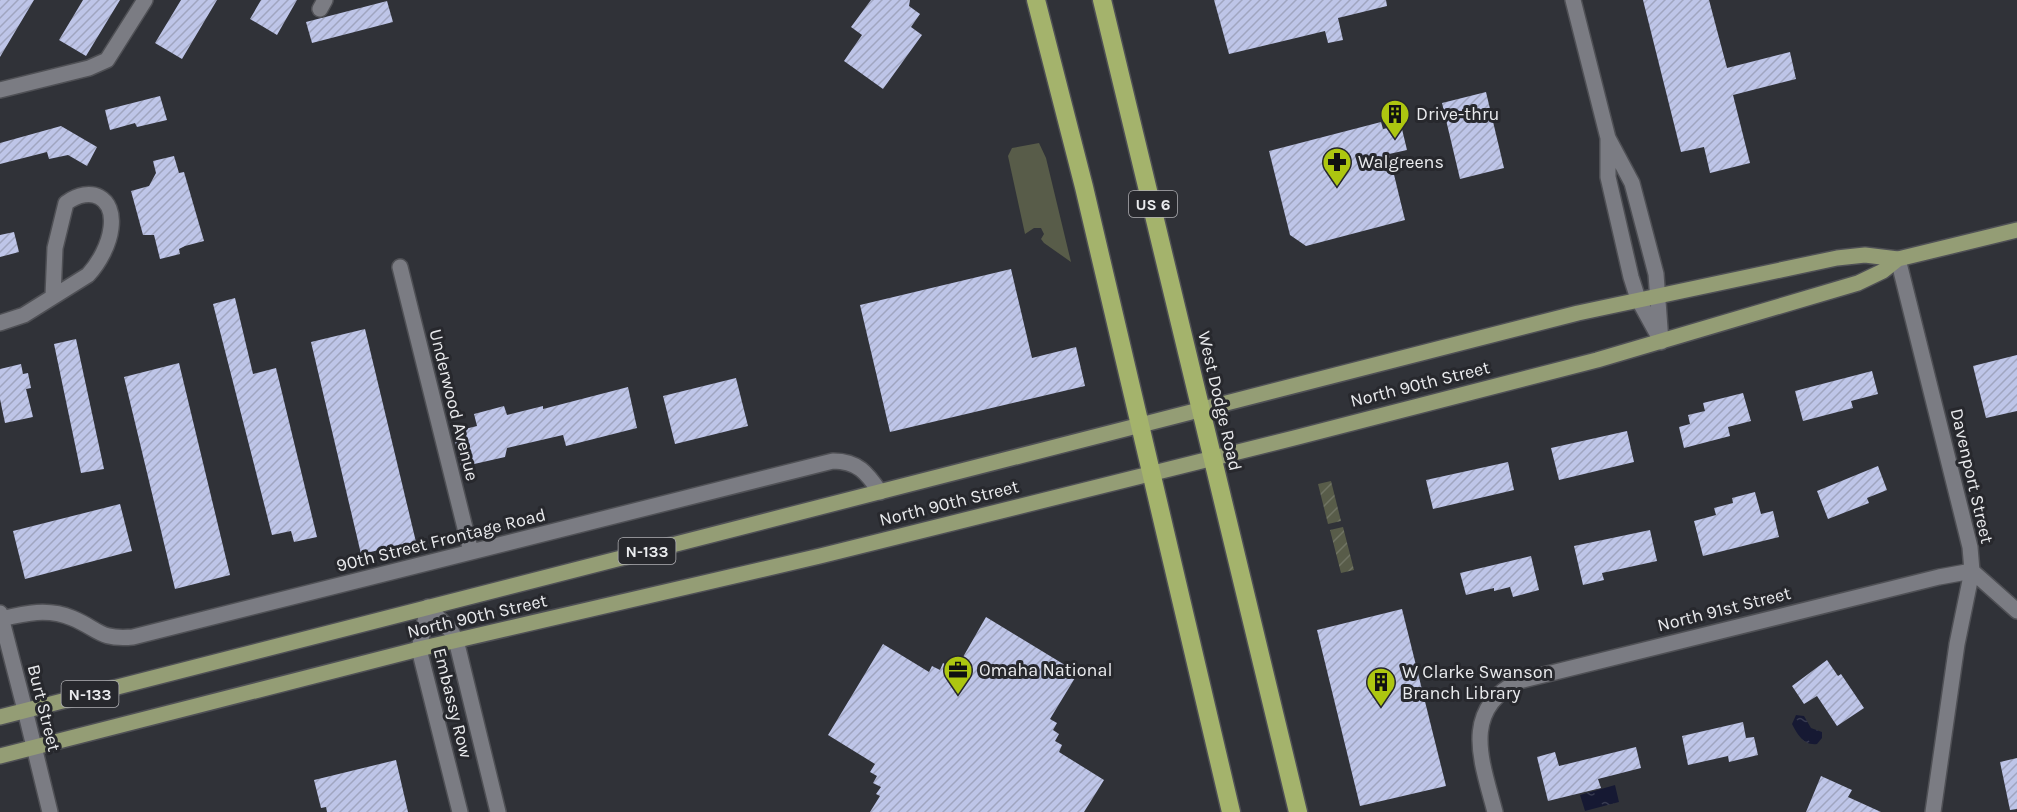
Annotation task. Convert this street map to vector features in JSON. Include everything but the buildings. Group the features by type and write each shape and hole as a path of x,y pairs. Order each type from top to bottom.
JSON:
{"highway":[{"path":"1036,0 1084,187 1231,812"},
{"name":"West Dodge Road","path":"1102,0 1142,156 1211,458 1298,812"}],"main road":[{"name":"North 90th Street","path":"0,717 1200,408 1638,299 1848,256 1898,259 2017,230"},
{"name":"North 90th Street","path":"0,756 419,649 820,556 1150,474 1661,342 1866,280 1898,259"}],"street":[{"path":"0,90 89,68 106,60 145,0"},
{"path":"1574,0 1608,138 1632,183 1659,294 1661,342"},
{"path":"1608,138 1606,162 1609,186 1638,299 1661,342"},
{"path":"0,322 24,315 88,275 105,249 111,227 110,212 98,196 88,192 66,203 55,248 53,296"},
{"name":"Davenport Street","path":"1898,259 1967,524 1972,572 1958,644 1933,812"},
{"name":"Underwood Avenue","path":"400,267 471,552"},
{"name":"90th Street Frontage Road","path":"1,616 50,613 74,619 99,634 116,639 133,637 833,461 855,464 865,470 880,492"},
{"path":"1972,572 2017,612"},
{"name":"North 91st Street","path":"1495,812 1478,736 1485,714 1493,701 1511,685 1538,675 1939,577 1972,572"},
{"name":"Embassy Row","path":"428,607 451,631 456,640 498,812"},
{"name":"Embassy Row","path":"428,607 419,649 460,812"},
{"name":"Burt Street","path":"1,616 50,812"}],"green space":[{"path":"1039,143 1046,158 1071,262 1044,243 1041,239 1044,234 1041,228 1034,228 1025,234 1008,156 1012,148"},
{"path":"1331,481 1341,521 1328,524 1318,484"},
{"path":"1343,527 1354,570 1341,573 1330,530"}],"water":[{"path":"1796,715 1804,716 1811,728 1822,732 1822,738 1817,744 1808,743 1799,735 1792,724"},
{"path":"1615,785 1619,802 1585,811 1580,795"}],"place":[{"name":"Drive-thru","path":"1395,140"},
{"name":"Walgreens","path":"1337,188"},
{"name":"Omaha National","path":"958,696"},
{"name":"W Clarke Swanson Branch Library","path":"1381,708"}]}
